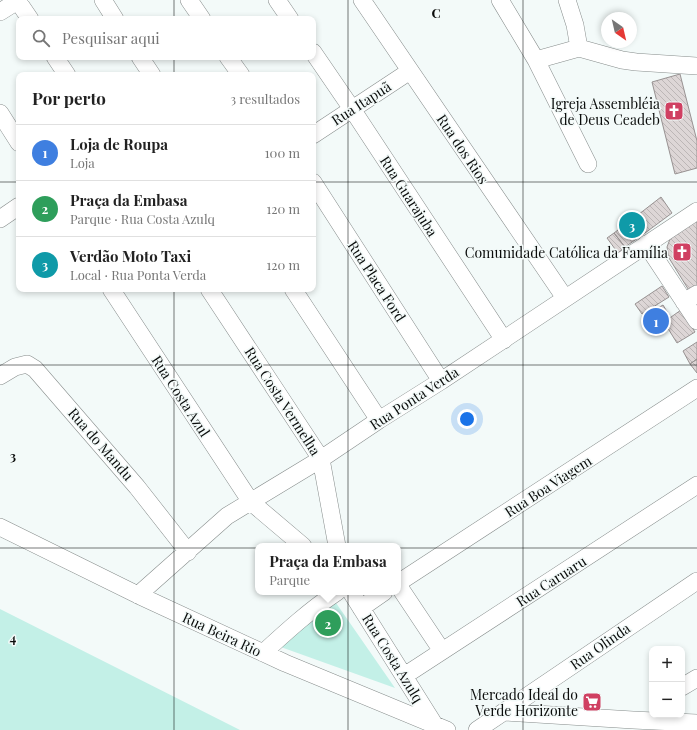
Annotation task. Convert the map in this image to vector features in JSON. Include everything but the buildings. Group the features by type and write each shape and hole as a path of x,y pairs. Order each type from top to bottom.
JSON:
{"street":[{"path":"0,12 18,0 28,16"},
{"path":"103,0 113,16"},
{"path":"189,0 200,16"},
{"path":"277,0 288,16"},
{"name":"Rua dos Rios","path":"362,0 565,298"},
{"path":"500,0 536,60 588,164"},
{"path":"567,0 575,25 579,48"},
{"path":"536,60 579,48 622,60 697,66"},
{"name":"Rua Guarajuba","path":"316,56 504,340"},
{"path":"57,60 65,72"},
{"path":"142,60 150,72"},
{"path":"230,60 239,72"},
{"name":"Rua Itapuã","path":"316,133 410,71"},
{"path":"1,116 16,138"},
{"name":"Rua Placa Ford","path":"316,187 441,381"},
{"path":"0,219 16,208"},
{"name":"Rua Ponta Verda","path":"138,595 227,516 321,459 504,340 697,211"},
{"path":"646,244 691,298 697,321"},
{"name":"Rua Costa Azul","path":"113,292 251,502"},
{"name":"Rua Costa Vermelha","path":"211,292 321,459 336,543"},
{"path":"295,292 379,420"},
{"name":"Rua do Mandu","path":"0,376 15,367 26,364 35,369 138,487 188,552"},
{"name":"Rua Boa Viagem","path":"401,582 697,388"},
{"name":"Rua Caruaru","path":"404,676 697,485"},
{"path":"251,502 299,543"},
{"name":"Rua Beira Rio","path":"0,528 138,595 263,653 441,727"},
{"name":"Rua Olinda","path":"477,730 697,581"},
{"path":"401,589 442,651"},
{"path":"263,653 294,624 333,595"},
{"name":"Rua Costa Azulq","path":"353,595 404,676 441,727"},
{"path":"361,608 380,595"},
{"path":"685,686 697,678"},
{"path":"630,725 649,709"},
{"path":"504,712 630,725 697,723"}],"green space":[{"path":"334,600 395,688 278,646"},
{"path":"0,609 240,730 0,730"}],"place":[{"name":"Igreja Assembléia de Deus Ceadeb","path":"674,111"},
{"name":"Verdão Moto Taxi","path":"632,225"},
{"name":"Comunidade Católica da Família","path":"682,252"},
{"name":"Loja de Roupa","path":"656,321"},
{"name":"Praça da Embasa","path":"328,623"},
{"name":"Mercado Ideal do Verde Horizonte","path":"592,702"}]}
